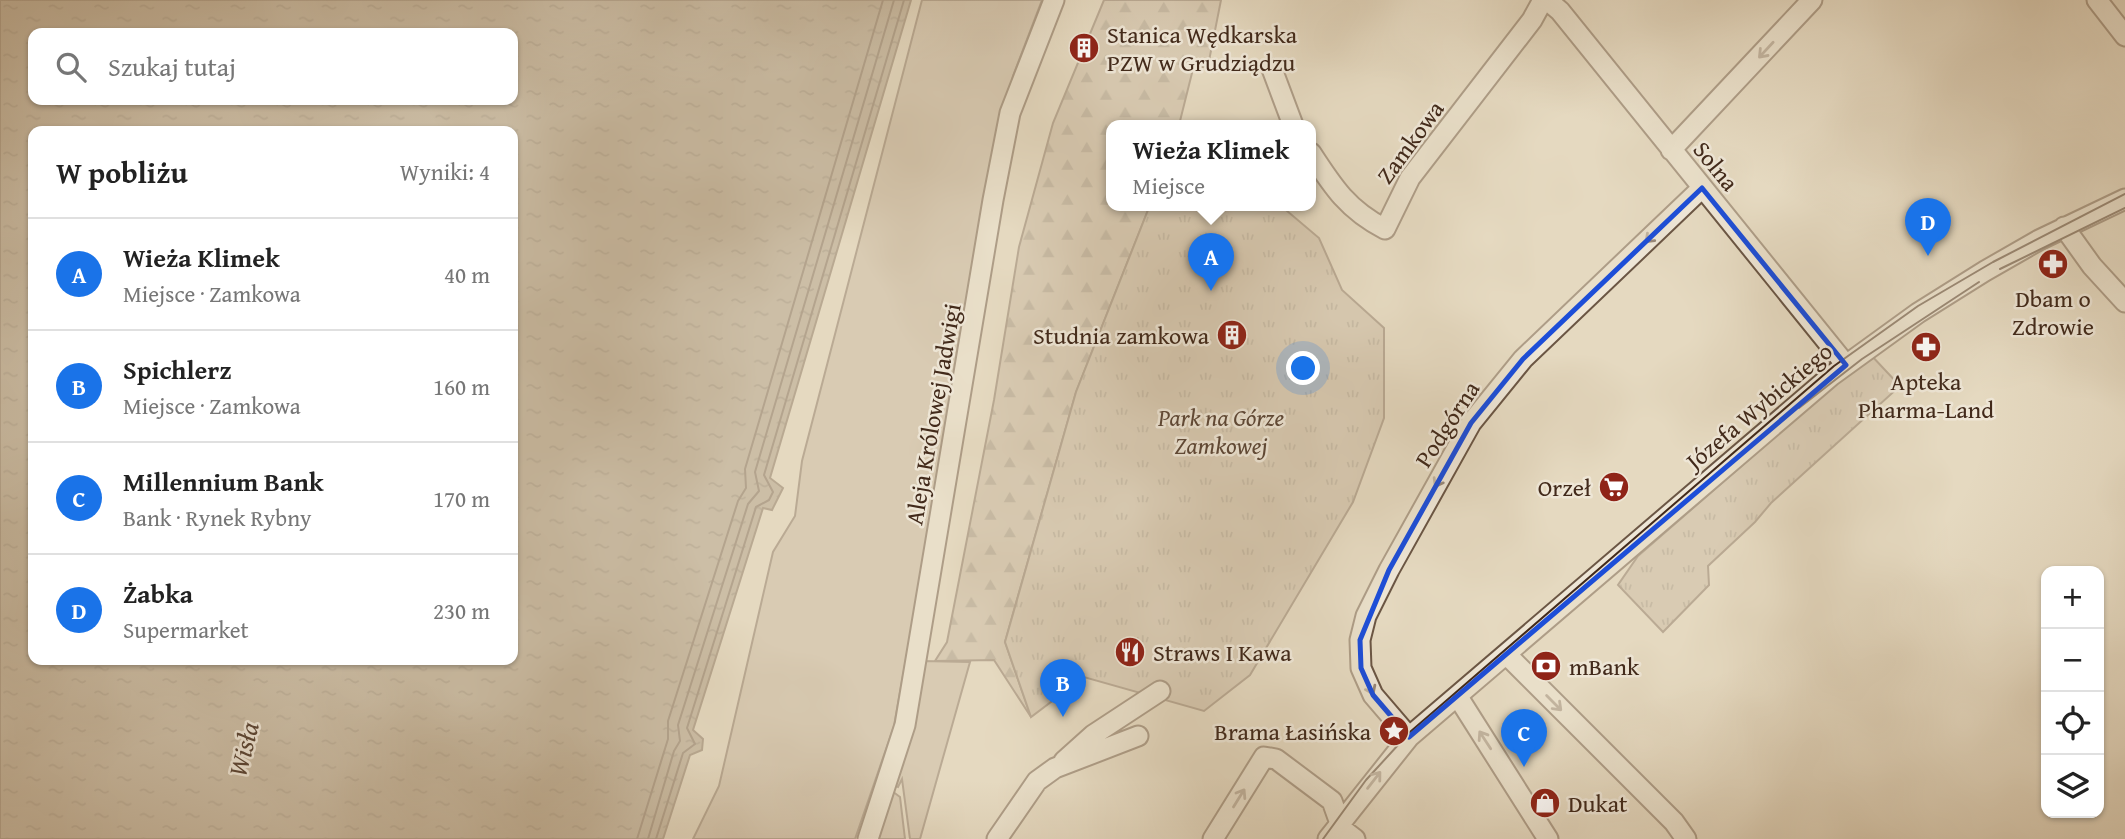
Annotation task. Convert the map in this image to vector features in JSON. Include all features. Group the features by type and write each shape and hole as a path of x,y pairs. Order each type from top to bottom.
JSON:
{"street":[{"name":"Aleja Królowej Jadwigi","path":"868,839 905,725 1010,113 1054,0"},
{"name":"Solna","path":"1545,0 1560,11 1846,365"},
{"name":"Zamkowa","path":"1316,160 1346,203 1360,216 1385,229 1410,178 1545,0"},
{"path":"1671,150 1812,0"},
{"path":"2097,0 2125,36"},
{"path":"1272,69 1291,120"},
{"name":"Podgórna","path":"1409,737 1373,695 1361,668 1360,640 1366,615 1389,570 1478,415 1523,359 1702,188"},
{"name":"Józefa Wybickiego","path":"1334,831 1409,737 1758,435 1846,365 1918,313 2064,227 2125,199"},
{"path":"2064,227 2091,267 2125,302"},
{"path":"1506,654 1674,822 1686,839"},
{"path":"997,839 1037,782 1093,735 1160,691"},
{"path":"1458,697 1548,839"},
{"path":"1055,768 1138,736"},
{"path":"1213,839 1264,757 1276,759 1332,801 1334,831 1355,839"}],"highlighted area":[{"path":"1702,188 1846,365 1409,737 1373,695 1361,668 1360,640 1389,570 1471,423 1523,359"}],"green space":[{"path":"922,0 1042,0 1013,76 994,167 894,726 855,839 693,839 719,786 773,552 795,516 802,461"},
{"path":"1104,0 1221,0 1208,66 1193,69 1180,120 1106,120 1106,211 1148,211 1076,392 1005,642 1031,717 994,660 935,661 947,642 994,400 1019,247 1053,123"},
{"name":"Park na Górze Zamkowej","path":"1148,211 1287,211 1319,238 1342,290 1384,328 1384,418 1353,502 1250,675 1204,711 1084,677 1031,717 1005,642 1076,392"},
{"path":"1870,354 1900,386 1771,503 1755,522 1708,566 1709,585 1663,632 1618,585 1638,556"},
{"path":"922,661 970,662 920,839 910,839 902,779 898,787 893,785"},
{"path":"892,791 900,797 905,839 874,839"}],"water":[{"name":"Wisła","path":"0,0 911,0 770,478 783,488 772,510 763,508 693,730 703,739 702,750 690,755 663,839 0,839"}],"tram line":[{"path":"1323,839 1366,780 1410,732 1834,366 1918,306 1993,262 2125,194"},
{"path":"2000,269 2125,208"},
{"path":"1799,408 1862,359 1979,282"}],"place":[{"name":"Stanica Wędkarska PZW w Grudziądzu","path":"1084,48"},
{"name":"Żabka","path":"1928,256"},
{"name":"Dbam o Zdrowie","path":"2053,264"},
{"name":"Wieża Klimek","path":"1211,291"},
{"name":"Studnia zamkowa","path":"1232,335"},
{"name":"Apteka Pharma-Land","path":"1926,347"},
{"name":"Orzeł","path":"1614,487"},
{"name":"Straws I Kawa","path":"1130,652"},
{"name":"mBank","path":"1546,666"},
{"name":"Spichlerz","path":"1063,717"},
{"name":"Brama Łasińska","path":"1394,731"},
{"name":"Millennium Bank","path":"1524,767"},
{"name":"Dukat","path":"1545,803"}]}
